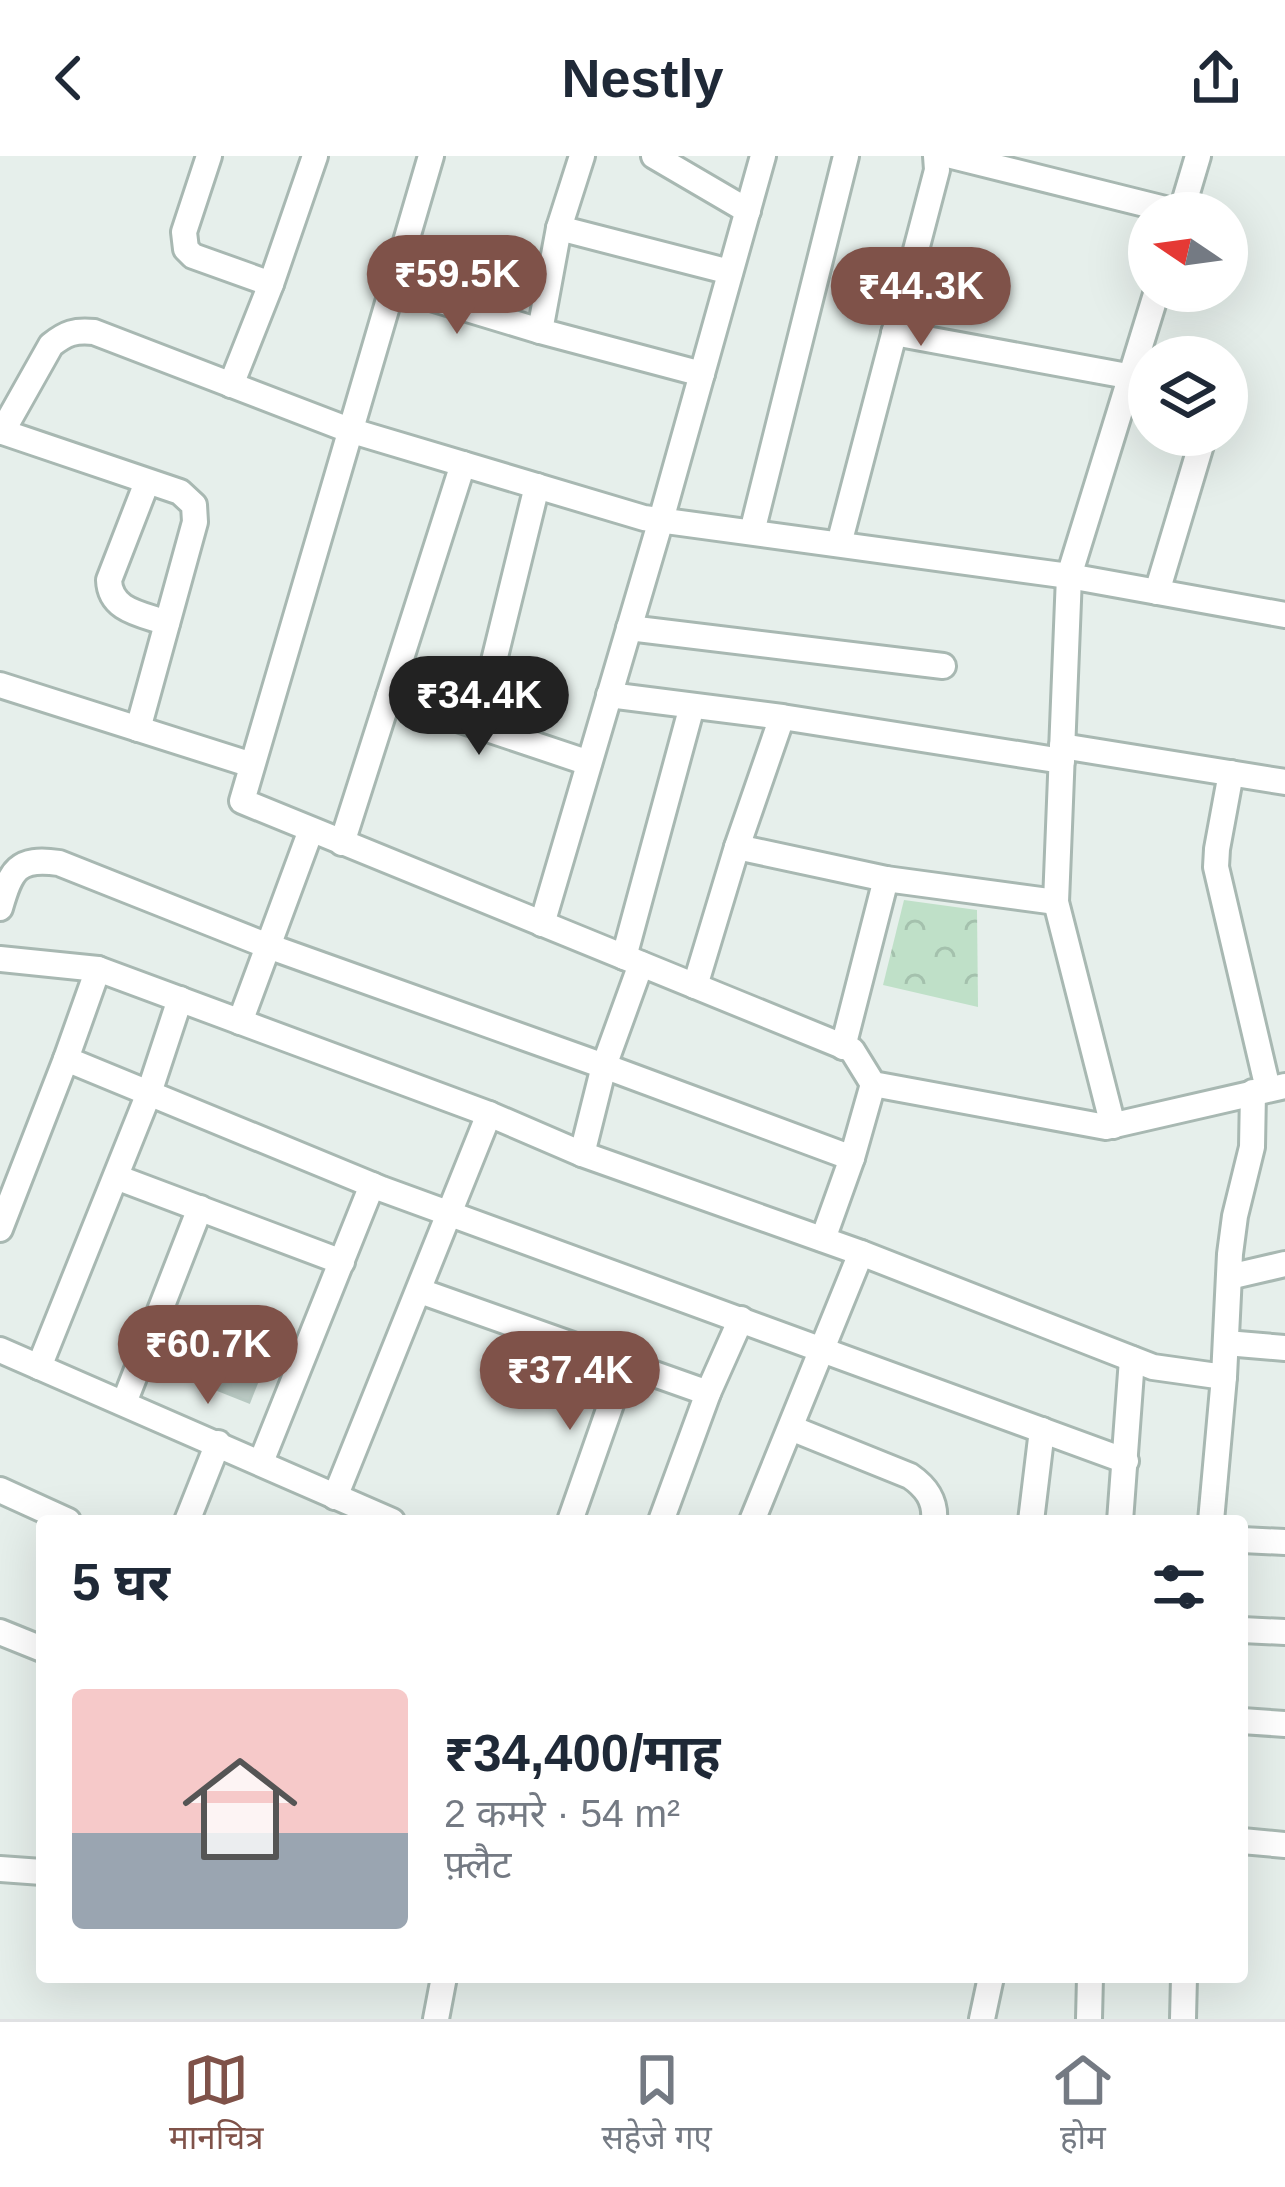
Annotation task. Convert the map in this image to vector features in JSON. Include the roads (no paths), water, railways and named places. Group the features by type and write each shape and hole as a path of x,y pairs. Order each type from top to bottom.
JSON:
{"street":[{"path":"208,156 184,232 186,249 193,256 271,284"},
{"path":"231,385 315,156"},
{"path":"541,331 560,228 582,156"},
{"path":"654,156 748,211"},
{"path":"542,924 763,156"},
{"path":"752,532 846,156"},
{"path":"839,544 937,170 936,156"},
{"path":"952,156 1128,200"},
{"path":"1187,192 1198,156"},
{"path":"423,158 391,286 242,802 852,1051 873,1084 1106,1127 1269,1089"},
{"path":"560,228 730,272"},
{"path":"391,286 702,374"},
{"path":"138,729 195,513 189,498 1,432 51,345 76,330 94,332 350,430 661,520 1069,575 1285,615"},
{"path":"894,332 1128,376"},
{"path":"1113,1126 1056,902 1069,575 1128,411"},
{"path":"1157,592 1198,456"},
{"path":"342,842 463,464"},
{"path":"147,482 109,580 110,595 118,604 167,623"},
{"path":"478,726 537,486"},
{"path":"629,628 944,666"},
{"path":"0,685 252,765"},
{"path":"609,695 1285,782"},
{"path":"389,696 589,763"},
{"path":"582,1154 692,706"},
{"path":"695,986 782,717"},
{"path":"1212,1515 1235,1216 1269,1089 1216,867 1231,773"},
{"path":"240,1022 311,830"},
{"path":"737,847 886,879 1056,902"},
{"path":"0,908 9,878 28,862 59,863 268,946 852,1158"},
{"path":"843,1047 886,879"},
{"path":"0,959 98,969 1154,1367 1224,1377"},
{"path":"0,1229 98,969"},
{"path":"39,1366 149,1093 180,999"},
{"path":"66,1059 372,1185 1126,1461"},
{"path":"823,1240 873,1084"},
{"path":"334,1497 489,1114"},
{"path":"116,1177 342,1262"},
{"path":"261,1462 372,1185"},
{"path":"124,1403 200,1208"},
{"path":"755,1515 861,1253"},
{"path":"1229,1277 1285,1264"},
{"path":"420,1291 708,1393"},
{"path":"663,1515 741,1319"},
{"path":"1226,1343 1285,1348"},
{"path":"0,1350 378,1515"},
{"path":"1121,1515 1132,1359"},
{"path":"572,1515 625,1364"},
{"path":"791,1428 910,1476 931,1496 933,1515"},
{"path":"1032,1515 1042,1430"},
{"path":"189,1515 218,1443"},
{"path":"0,1490 55,1515"},
{"path":"1248,1540 1285,1542"},
{"path":"1248,1630 1285,1632"},
{"path":"0,1632 36,1647"},
{"path":"1248,1721 1285,1724"},
{"path":"1248,1842 1285,1845"},
{"path":"0,1869 36,1872"},
{"path":"436,2019 443,1983"},
{"path":"982,2019 990,1983"},
{"path":"1089,2019 1090,1983"},
{"path":"1183,2019 1184,1983"}]}
